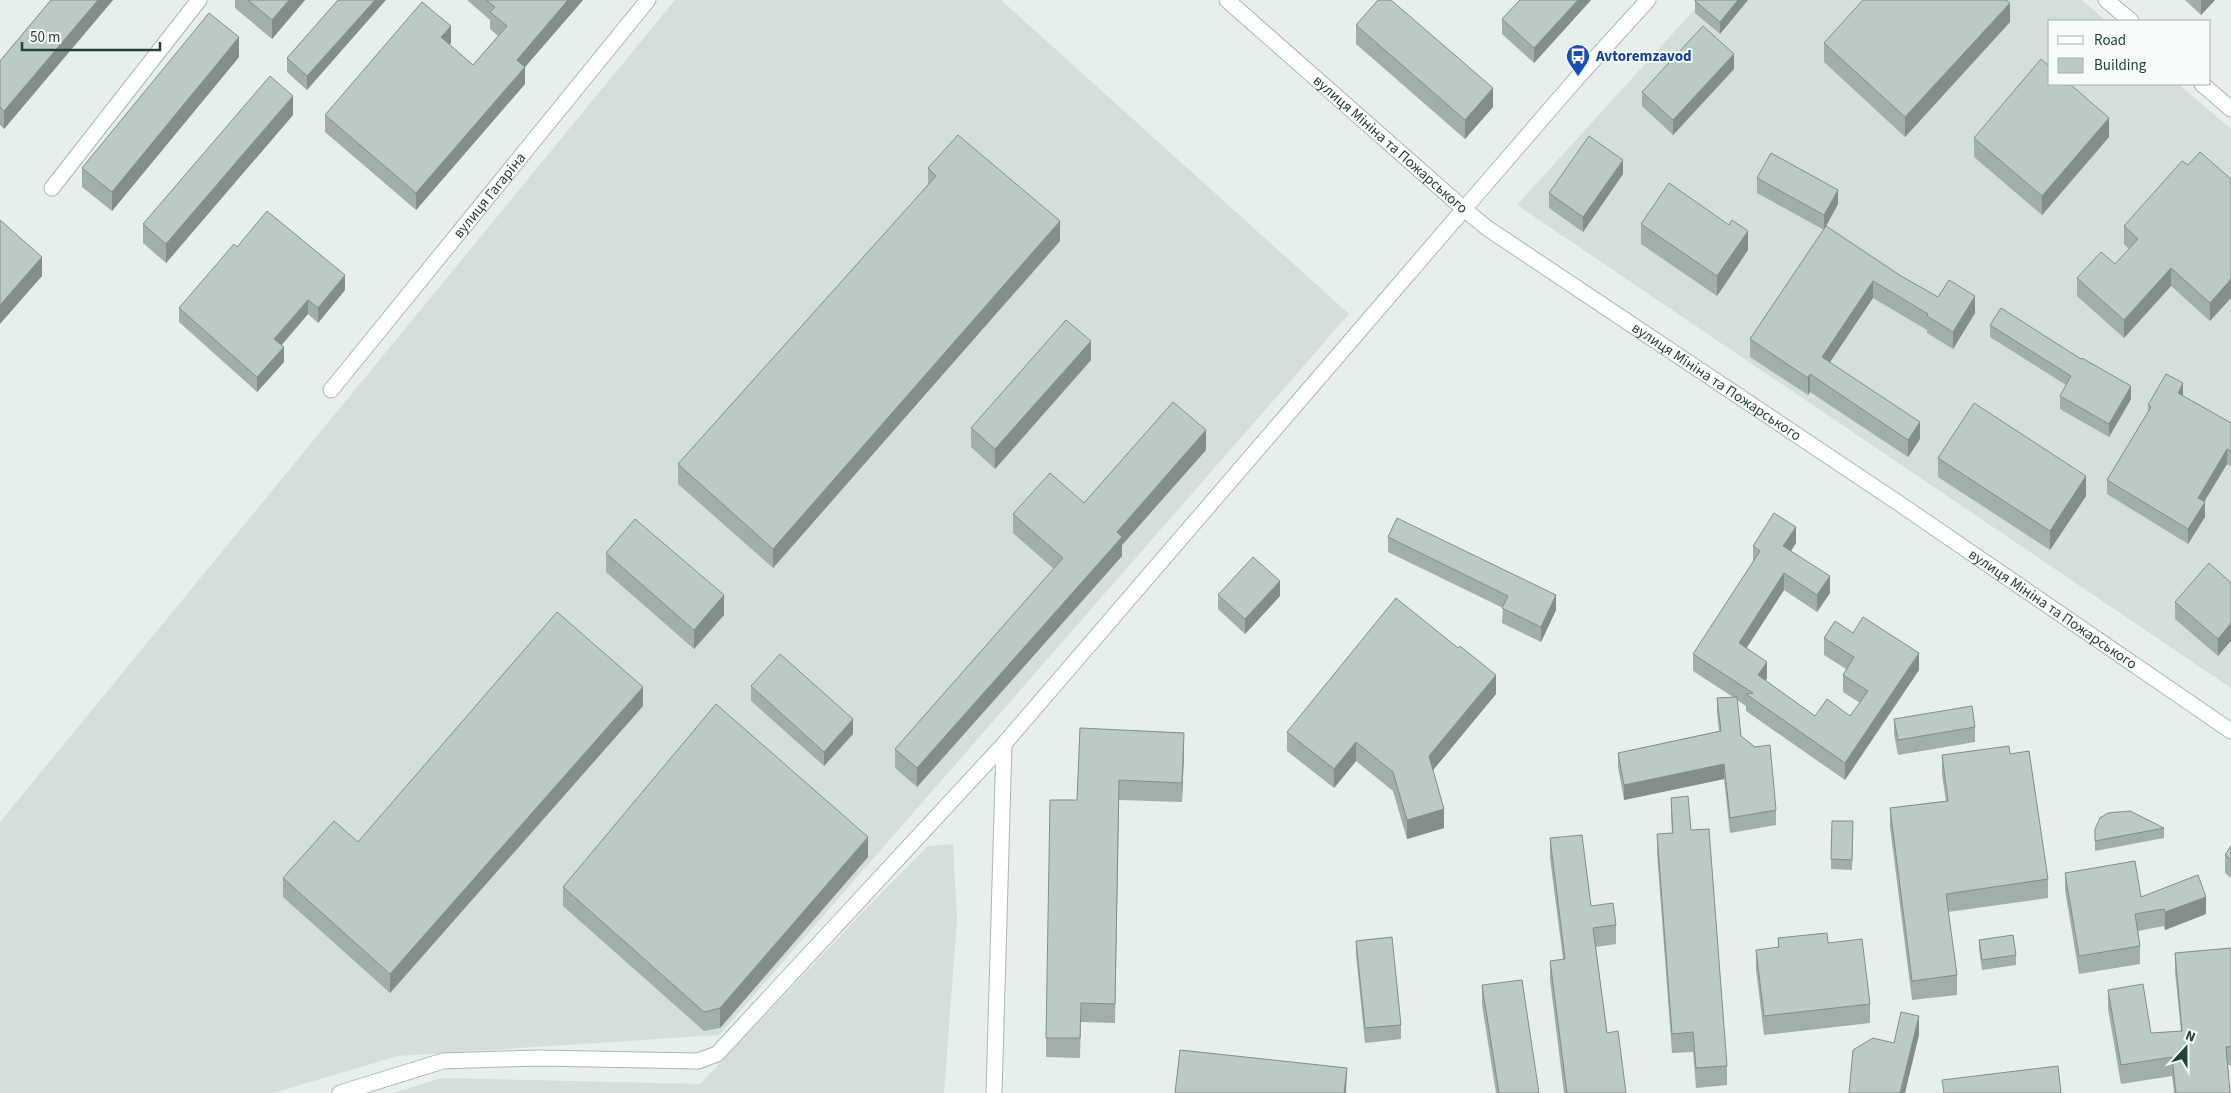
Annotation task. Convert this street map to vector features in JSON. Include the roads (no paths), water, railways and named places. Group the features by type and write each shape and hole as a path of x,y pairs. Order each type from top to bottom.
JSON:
{"street":[{"path":"52,188 199,0"},
{"name":"вулиця Гагаріна","path":"331,390 648,0"},
{"name":"вулиця Мініна та Пожарського","path":"1227,0 1464,210 1516,248 1900,504 2231,731"},
{"path":"340,1093 443,1061 537,1058 698,1061 718,1054 1004,744 1578,77 1648,0"},
{"path":"2106,0 2129,20"},
{"path":"2203,85 2231,109"},
{"path":"994,1093 1004,744"}],"place":[{"name":"Avtoremzavod","path":"1578,77"}]}
